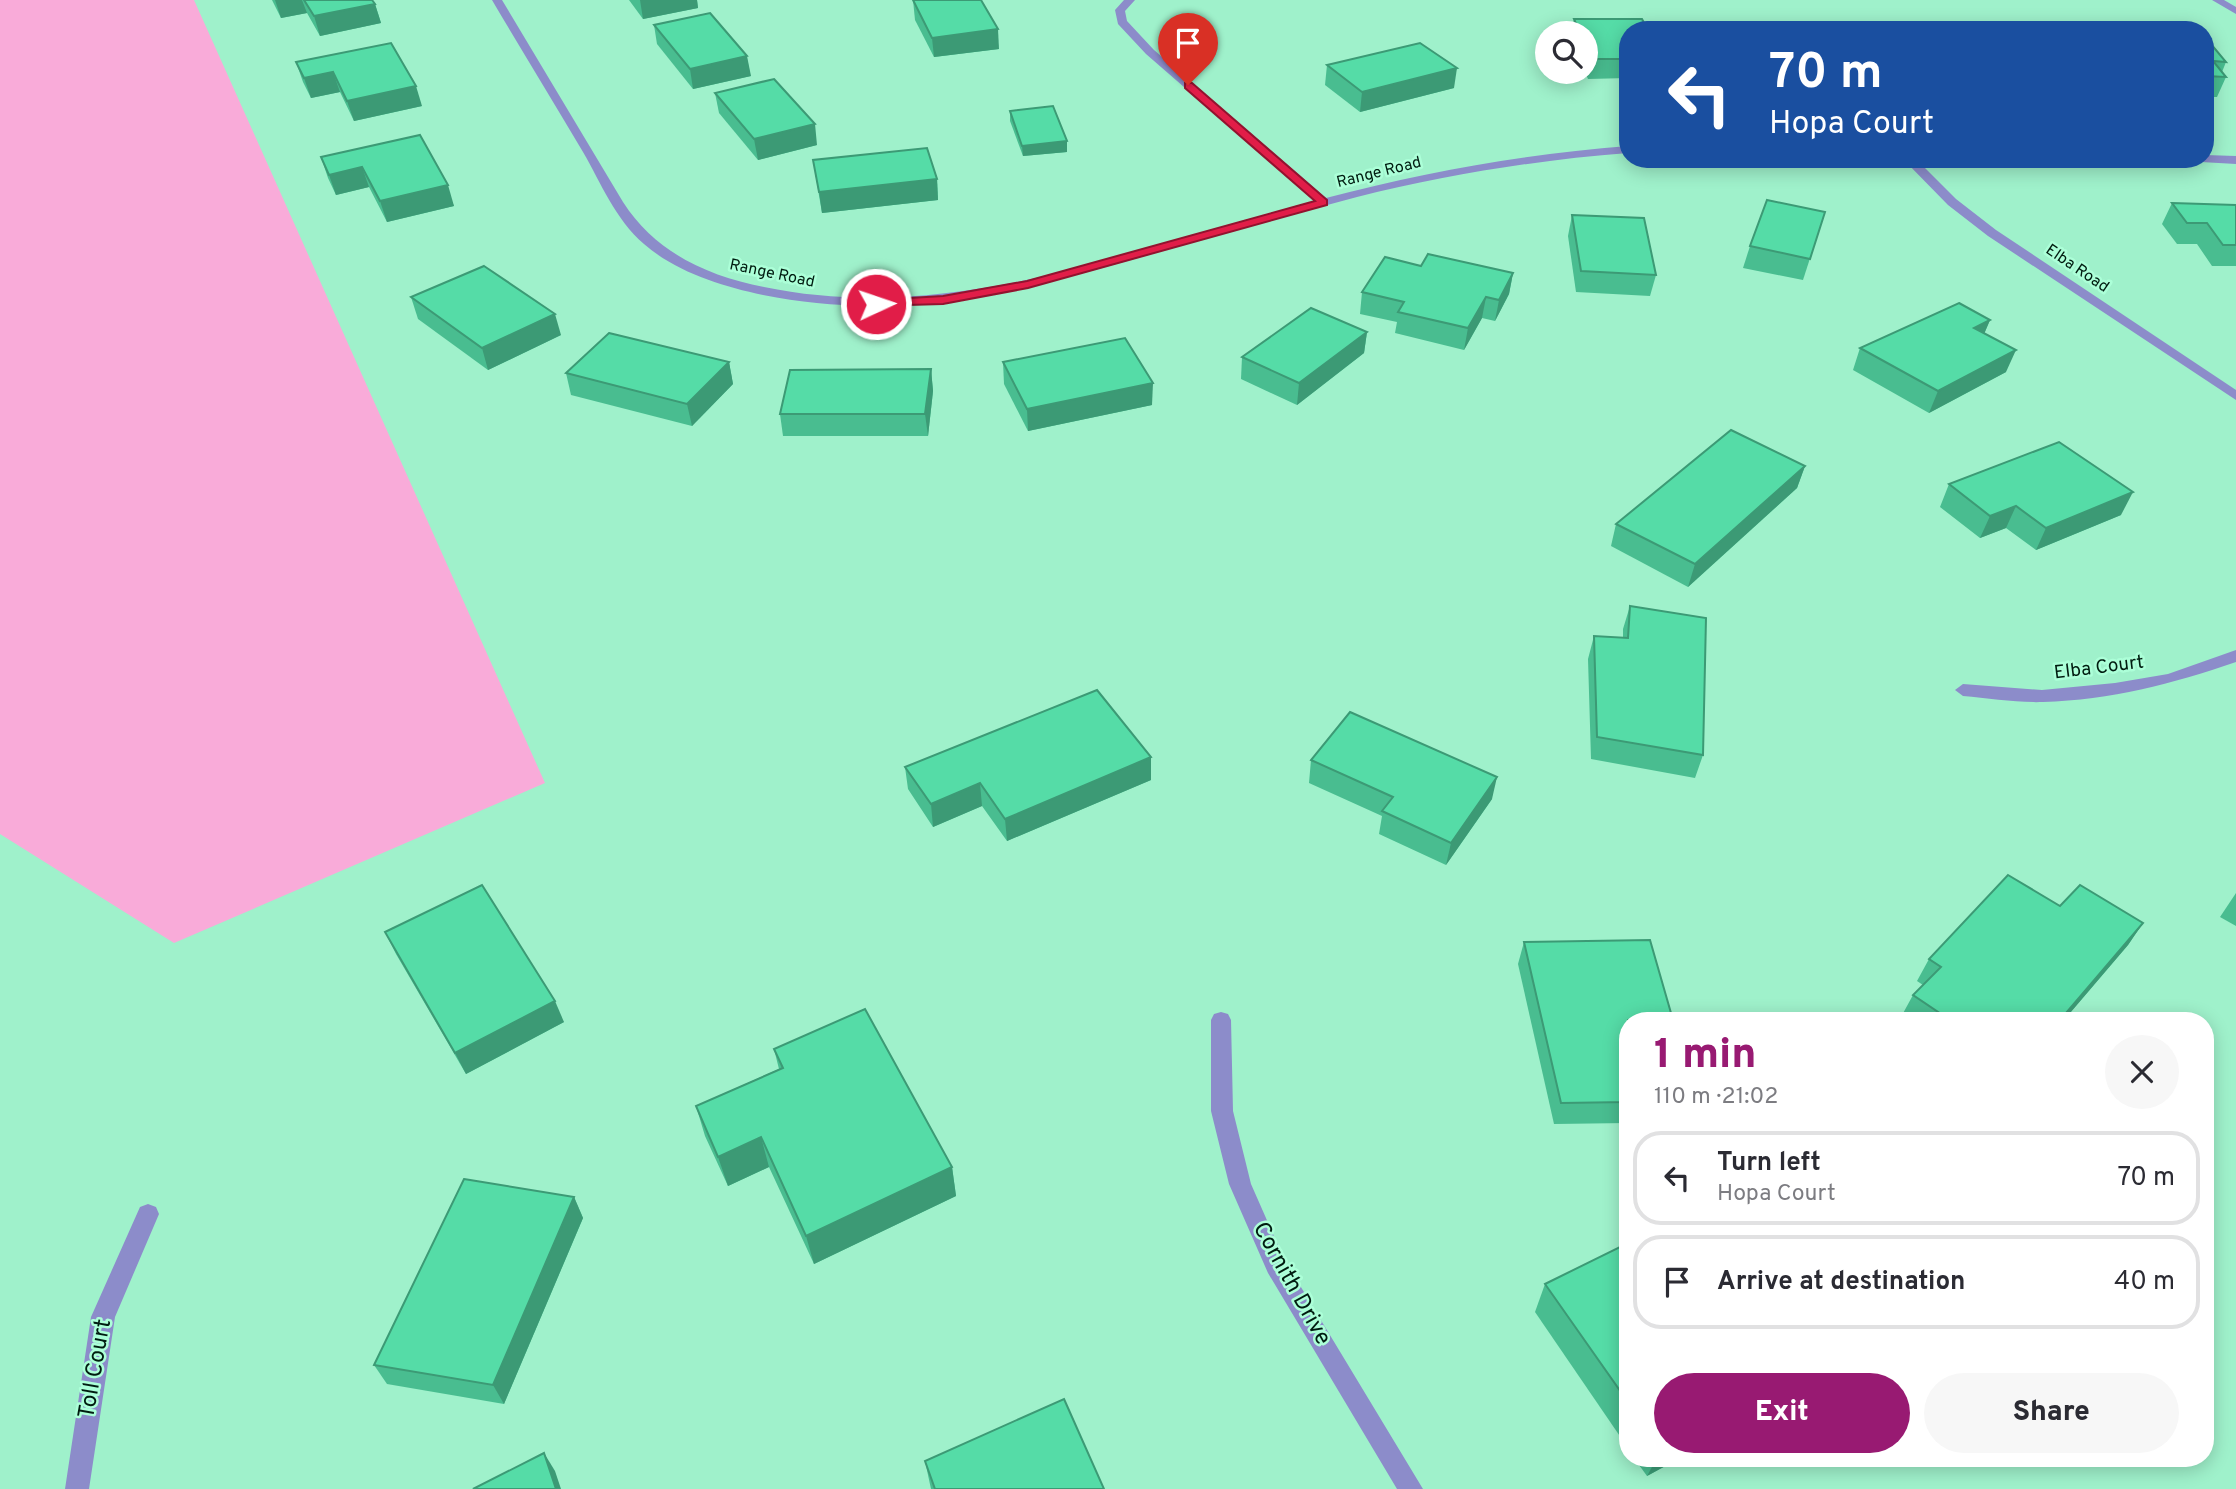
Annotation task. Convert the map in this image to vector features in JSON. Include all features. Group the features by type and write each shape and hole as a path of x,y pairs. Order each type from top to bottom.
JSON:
{"street":[{"name":"Range Road","path":"497,0 633,227 673,258 707,275 768,293 814,300 876,304 967,297 1028,284 1323,202 1483,165 1570,153 1619,150"},
{"path":"1130,0 1120,10 1122,22 1150,52 1323,202"},
{"path":"2217,0 2236,11"},
{"path":"2214,159 2236,160"},
{"name":"Elba Road","path":"1918,168 1952,202 1992,233 2236,396"},
{"name":"Elba Court","path":"1963,690 2042,696 2115,689 2169,679 2236,656"},
{"name":"Cornith Drive","path":"1221,1020 1222,1111 1240,1184 1276,1266 1411,1489"},
{"name":"Toll Court","path":"77,1489 103,1317 148,1214"}],"shaded area":[{"path":"0,0 194,0 545,783 174,943 0,834"}],"building":[{"path":"304,0 372,0 375,4 314,16"},
{"path":"913,0 981,0 998,29 932,38"},
{"path":"710,13 747,56 690,69 654,25"},
{"path":"1574,19 1642,19 1643,21 1619,21 1619,59 1598,59 1598,21"},
{"path":"391,43 416,86 347,101 333,72 304,78 296,62"},
{"path":"1420,43 1457,68 1362,92 1327,65"},
{"path":"2214,48 2226,62 2214,61"},
{"path":"2214,62 2226,77 2214,76"},
{"path":"774,79 815,124 754,139 715,93"},
{"path":"1053,106 1067,141 1022,146 1010,111"},
{"path":"420,135 448,185 380,201 362,167 329,175 321,157"},
{"path":"927,148 937,179 819,192 813,160"},
{"path":"1767,200 1825,212 1810,259 1750,246"},
{"path":"2172,203 2236,205 2236,245 2223,245 2207,223 2187,223"},
{"path":"1572,215 1644,218 1656,275 1581,271"},
{"path":"1428,254 1513,273 1499,300 1486,297 1468,328 1398,312 1404,302 1362,292 1385,257 1421,266"},
{"path":"484,266 555,314 482,348 411,297"},
{"path":"1959,303 1990,320 1974,328 2016,350 1938,391 1860,348"},
{"path":"1311,308 1367,332 1299,383 1242,357"},
{"path":"609,333 729,362 687,404 566,373"},
{"path":"1125,338 1153,383 1027,409 1003,362"},
{"path":"931,369 925,414 780,414 790,370"},
{"path":"1731,430 1805,466 1695,564 1616,524"},
{"path":"2059,442 2133,492 2046,528 2016,506 1990,516 1949,484"},
{"path":"1630,606 1706,618 1703,755 1597,737 1594,636 1628,638"},
{"path":"1097,690 1151,757 1005,819 980,783 931,804 905,767"},
{"path":"1350,712 1497,777 1451,843 1382,811 1393,797 1311,760"},
{"path":"2008,875 2060,906 2080,885 2143,923 2067,1012 1938,1012 1913,995 1941,967 1929,959"},
{"path":"482,885 555,1001 455,1053 385,932"},
{"path":"1650,940 1671,1012 1619,1012 1619,1102 1561,1103 1524,942"},
{"path":"865,1009 952,1167 806,1236 761,1137 718,1157 696,1106 783,1068 774,1049"},
{"path":"464,1179 574,1197 493,1385 374,1365"},
{"path":"1619,1247 1619,1389 1545,1284"},
{"path":"1064,1399 1104,1489 935,1489 925,1461"},
{"path":"544,1453 556,1489 473,1489"}],"route":[{"path":"876,304 967,297 1028,284 1323,202 1188,85"}]}
